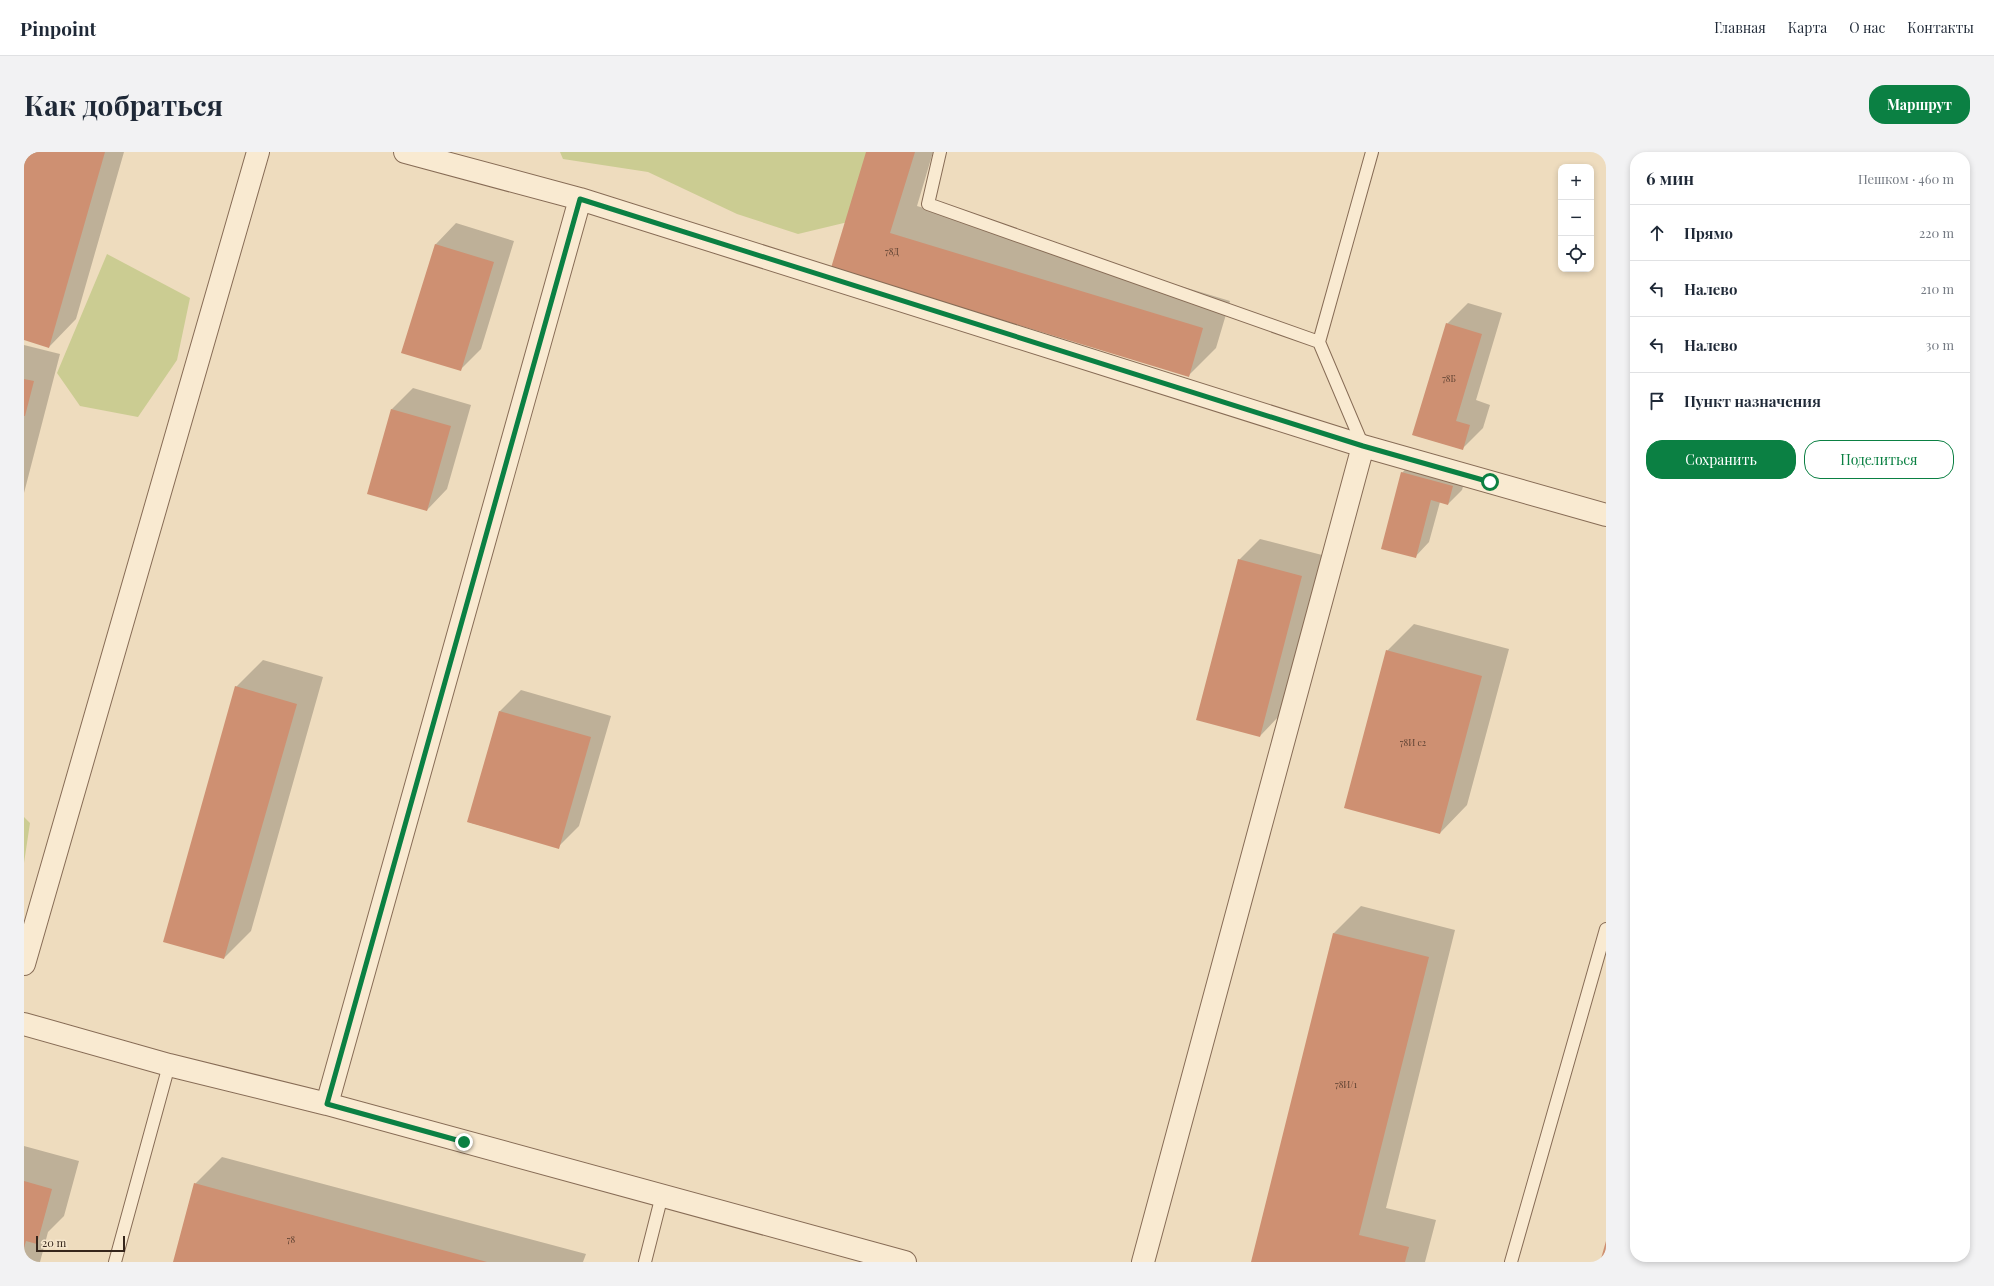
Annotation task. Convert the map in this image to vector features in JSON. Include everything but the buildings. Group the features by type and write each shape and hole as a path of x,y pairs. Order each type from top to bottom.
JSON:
{"street":[{"path":"24,964 258,152"},
{"path":"405,152 580,199 1363,446 1606,515"},
{"path":"327,1104 580,199"},
{"path":"1143,1262 1363,446"},
{"path":"24,1024 169,1066 327,1104 906,1262"}],"lane":[{"path":"940,152 928,204 1319,342"},
{"path":"1363,446 1319,342 1372,152"},
{"path":"1511,1262 1606,929"},
{"path":"115,1262 169,1066"},
{"path":"645,1262 662,1195"}],"green space":[{"path":"560,152 880,152 848,222 798,234 737,214 648,172 563,159"},
{"path":"107,254 190,298 177,360 138,417 80,406 57,373"},
{"path":"24,817 30,823 24,863"}],"route":[{"path":"464,1142 327,1104 580,199 1363,446 1490,482"}]}
